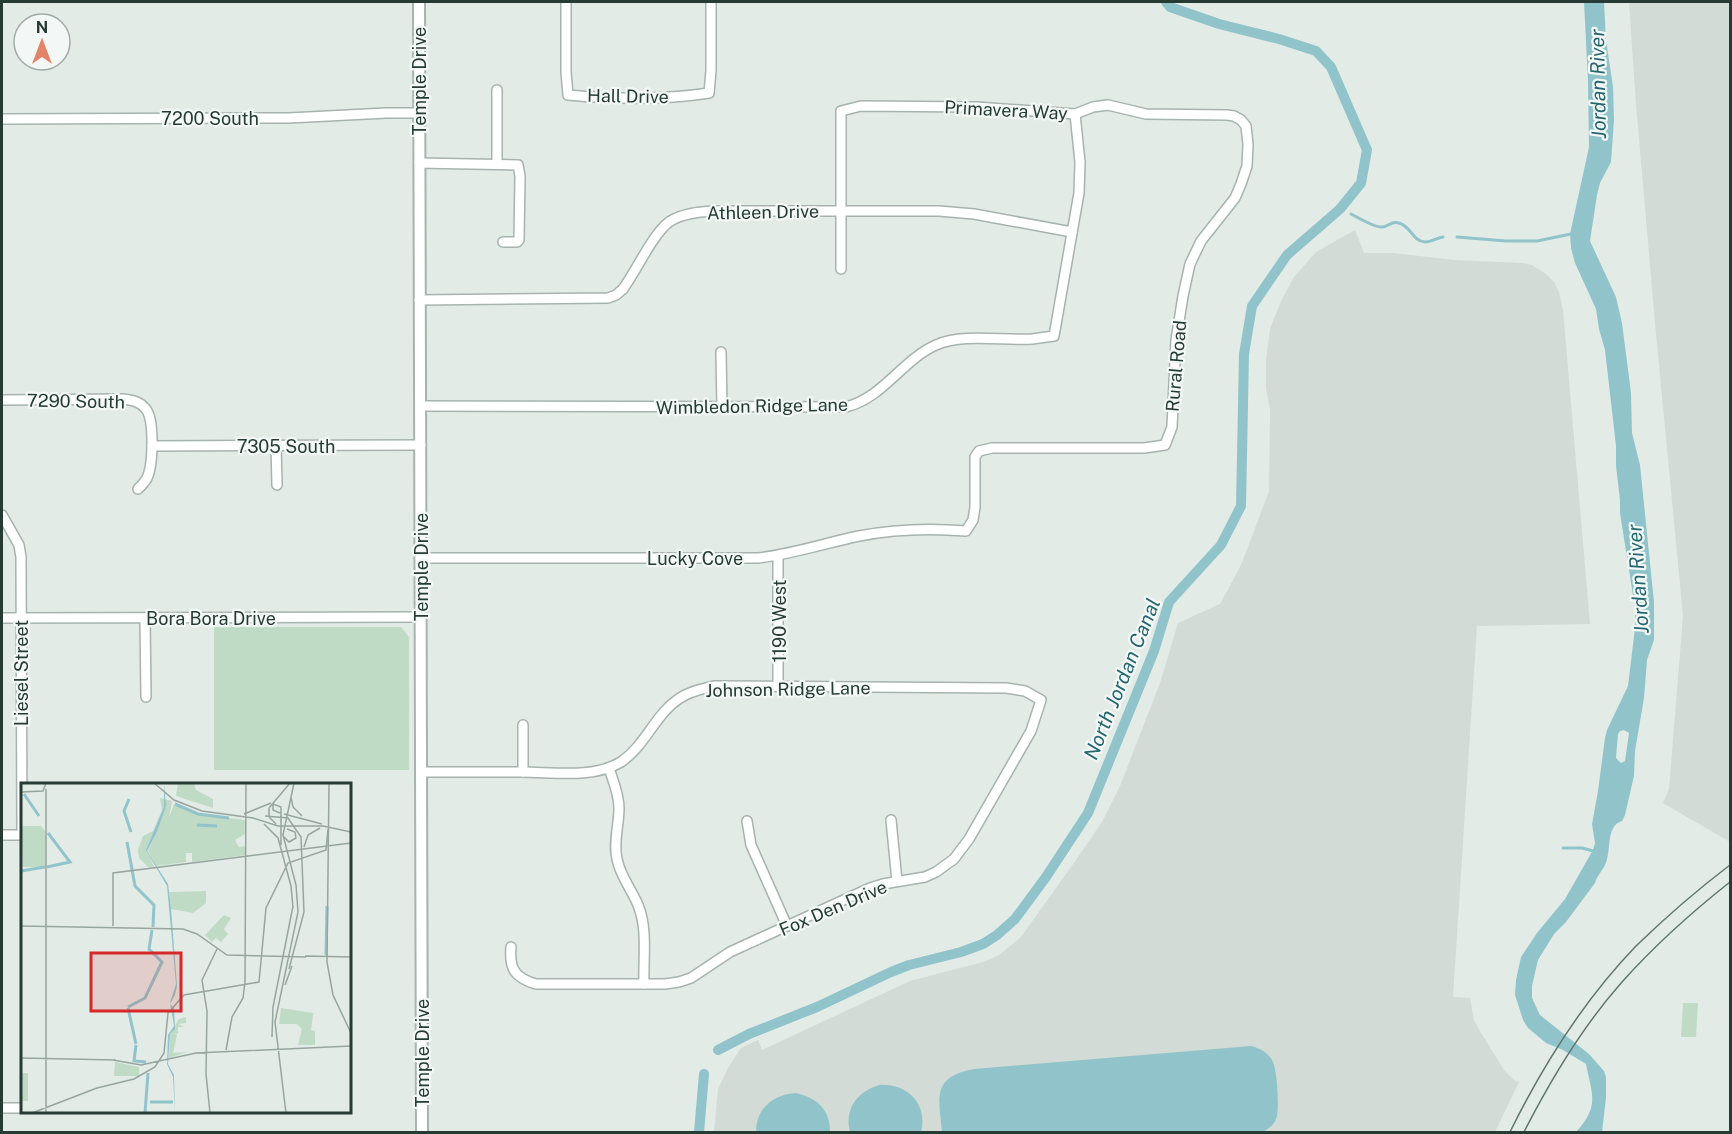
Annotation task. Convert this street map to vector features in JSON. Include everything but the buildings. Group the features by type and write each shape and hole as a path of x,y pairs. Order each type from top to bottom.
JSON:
{"street":[{"name":"Temple Drive","path":"419,2 422,1132"},
{"name":"Hall Drive","path":"566,2 568,95 590,97 685,97 709,93 711,2"},
{"path":"497,90 497,163"},
{"name":"Primavera Way","path":"842,211 841,111 861,106 976,107 1075,114 1093,107 1108,105 1146,114 1227,115 1241,120"},
{"name":"7200 South","path":"2,119 289,118 419,113"},
{"name":"Wimbledon Ridge Lane","path":"421,406 846,407 858,405 868,399 898,372 936,345 964,339 1033,339 1054,336 1080,177 1075,114"},
{"name":"Rural Road","path":"966,531 973,520 975,457 979,451 992,448 1144,448 1165,445 1172,427 1176,340 1190,264 1200,241 1228,209 1241,184 1247,166 1248,144 1246,126 1241,120"},
{"path":"419,163 518,165 520,176 519,240 503,242"},
{"name":"Athleen Drive","path":"419,300 608,298 623,289 662,229 670,222 687,215 715,211 956,212 1072,232"},
{"path":"841,269 842,211"},
{"path":"721,352 722,408"},
{"name":"7290 South","path":"2,400 123,399 139,403 147,410 151,421 152,446"},
{"name":"7305 South","path":"152,446 421,445"},
{"path":"138,489 147,479 152,446"},
{"path":"276,446 277,485"},
{"name":"Liesel Street","path":"2,515 19,545 21,557 22,783"},
{"name":"Lucky Cove","path":"420,558 730,559 778,556 881,532 939,528 966,531"},
{"name":"1190 West","path":"778,556 778,686"},
{"name":"Bora Bora Drive","path":"2,618 421,617"},
{"path":"146,618 146,697"},
{"name":"Johnson Ridge Lane","path":"421,772 582,772 609,768 633,753 668,708 679,699 694,691 714,686 1006,688 1025,691 1041,700"},
{"name":"Fox Den Drive","path":"511,947 510,959 514,971 523,980 536,984 665,984 679,982 691,978 730,952 870,888 925,877 936,872 954,859 969,838 1031,731 1041,700"},
{"path":"523,725 523,772"},
{"path":"609,768 619,807 615,844 616,858 639,907 642,920 644,984"},
{"path":"891,820 897,881"},
{"path":"747,821 751,845 787,926"},
{"path":"2,835 21,835"},
{"path":"2,1108 21,1108"}],"shaded area":[{"path":"1629,2 1730,2 1730,842 1663,803 1669,789 1683,616 1655,323"},
{"path":"1355,230 1364,253 1393,253 1532,265 1554,282 1563,310 1590,624 1477,626 1453,997 1470,998 1474,1020 1480,1031 1504,1070 1519,1082 1495,1132 714,1132 718,1089 741,1048 758,1040 762,1050 910,981 983,962 999,955 1021,937 1071,867 1102,822 1120,786 1160,683 1178,623 1220,604 1240,567 1269,491 1270,410 1266,388 1266,361 1270,329 1281,301 1294,277 1316,252"}],"green space":[{"path":"214,627 401,627 409,637 409,770 214,770"},
{"path":"1683,1003 1698,1003 1696,1037 1681,1037"}],"water":[{"name":"Jordan River","path":"1584,2 1604,2 1614,120 1611,162 1600,183 1590,241 1616,297 1622,323 1631,393 1632,433 1640,465 1654,602 1654,640 1647,660 1634,776 1625,815 1622,821 1613,828 1607,860 1595,883 1566,922 1554,934 1538,960 1532,986 1532,998 1540,1015 1589,1054 1604,1071 1606,1098 1602,1132 1576,1132 1589,1115 1591,1107 1592,1092 1586,1064 1546,1043 1528,1028 1515,995 1521,957 1565,899 1593,850 1595,843 1592,824 1605,738 1628,686 1635,628 1635,608 1620,513 1616,446 1605,350 1596,309 1575,263 1571,248 1570,234 1589,147","holes":["1624,730 1629,733 1625,761 1621,763 1616,758 1618,734"]},
{"path":"1251,1046 1269,1056 1276,1073 1277,1115 1274,1123 1263,1132 942,1132 939,1099 944,1083 950,1077 974,1069"},
{"path":"879,1085 898,1088 913,1097 921,1113 921,1132 850,1132 849,1116 854,1102 864,1092"},
{"path":"795,1093 816,1101 821,1106 828,1117 830,1132 756,1132 759,1116 767,1105 779,1097"}],"waterway":[{"name":"North Jordan Canal","path":"718,1050 749,1034 817,1007 891,972 983,944 1015,919 1088,813 1154,651 1169,602 1221,545 1241,506 1244,354 1252,306 1287,255 1340,209 1361,183 1367,150 1331,67 1316,51 1219,24 1170,7 1166,2"},
{"path":"1351,214 1379,227 1394,222 1399,223 1421,241 1427,242 1443,237"},
{"path":"1457,237 1537,241 1571,234"},
{"path":"1563,848 1582,848 1597,852"},
{"name":"North Jordan Canal","path":"699,1132 704,1074"}],"tram line":[{"path":"1510,1132 1536,1082 1566,1034 1599,988 1647,935 1730,865"},
{"path":"1524,1132 1568,1054 1607,999 1661,942 1730,882"}]}
